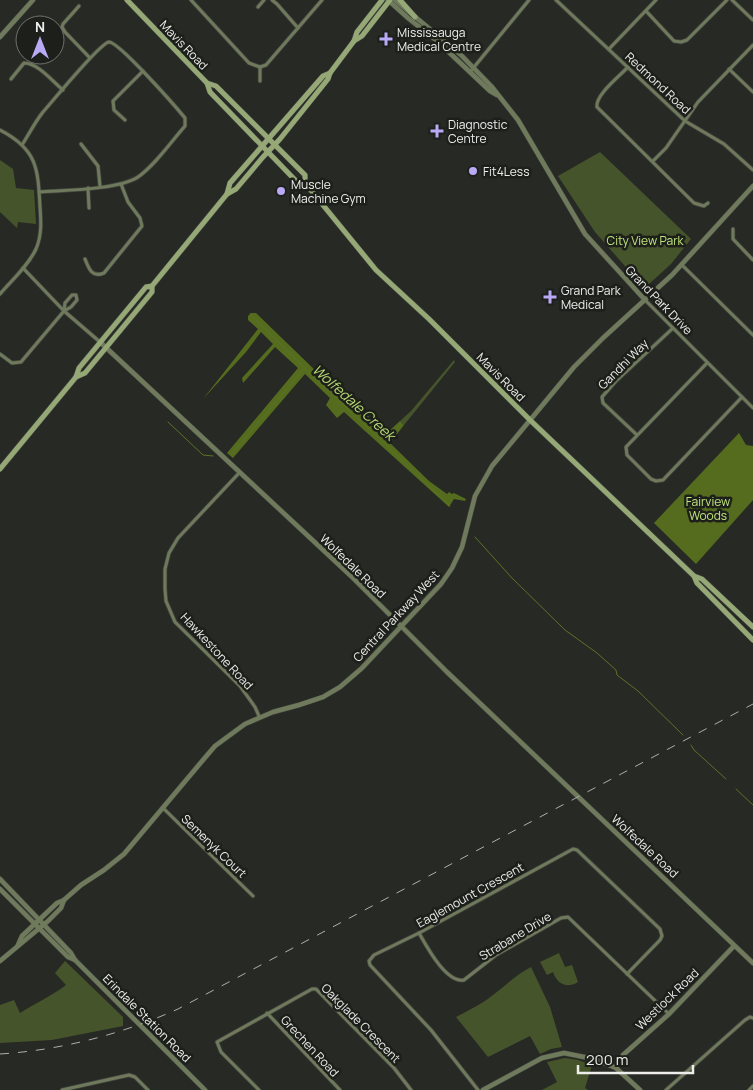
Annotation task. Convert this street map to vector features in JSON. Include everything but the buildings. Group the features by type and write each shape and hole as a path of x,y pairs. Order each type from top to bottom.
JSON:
{"main road":[{"name":"Mavis Road","path":"126,0 207,83 210,92 261,146 298,183 305,182"},
{"path":"227,194 236,190 328,79 330,73 354,41 357,32 382,0"},
{"path":"354,41 362,36 390,0"},
{"path":"400,0 415,17"},
{"path":"0,469 76,377 79,368 100,342 146,288 152,286 227,194 230,183 322,76 330,73"},
{"name":"Mavis Road","path":"207,83 216,86 304,175 305,182 376,270 694,576 702,579 753,628"},
{"path":"76,377 85,373 106,348 152,292 152,286"},
{"name":"Mavis Road","path":"694,576 696,583 753,640"}],"street":[{"path":"0,37 33,0"},
{"path":"190,0 249,63 260,67 266,65 322,0"},
{"path":"258,7 264,0"},
{"path":"272,0 298,28"},
{"name":"Grand Park Drive","path":"390,0 415,17 472,70 490,91 498,96 518,120 585,234 672,329 753,408"},
{"name":"Grand Park Drive","path":"390,0 472,70"},
{"path":"472,70 529,0"},
{"name":"Redmond Road","path":"556,0 685,121 724,144 753,170"},
{"path":"609,49 656,0"},
{"path":"646,11 674,41 682,42 687,40 727,0"},
{"path":"732,0 753,20"},
{"path":"79,6 62,27 90,58"},
{"path":"22,145 43,113 90,58 108,42 115,44 143,71 185,118 185,126 137,178 121,184 39,192"},
{"path":"652,161 666,148 698,102 753,45"},
{"path":"11,79 26,63 33,65 63,90"},
{"path":"260,67 260,81"},
{"path":"628,67 597,100 597,107 694,203 704,206 708,203"},
{"path":"729,69 753,92"},
{"path":"125,120 114,110 113,101 143,71"},
{"path":"0,130 22,145 35,163 41,225 40,238 34,253 0,294"},
{"path":"80,144 98,166 100,186"},
{"path":"84,259 92,273 96,275 104,273 142,226 140,218 128,202 121,184"},
{"name":"Central Parkway West","path":"18,945 22,936 57,904 124,854 215,746 230,733 259,716 312,702 333,692 356,674 441,584 452,568 462,547 471,508 479,486 492,466 574,367 682,265 753,186"},
{"path":"88,188 89,208"},
{"path":"733,228 733,239 753,260"},
{"path":"682,265 753,335"},
{"name":"Wolfedale Road","path":"23,268 64,311 100,342 351,576 401,627 753,963"},
{"path":"0,354 12,364 21,362 64,311 77,300 76,296 72,295 65,303 64,311"},
{"name":"Gandhi Way","path":"637,435 603,403 602,396 672,329"},
{"path":"707,363 626,447 627,456 651,479 661,481 742,397"},
{"name":"Hawkestone Road","path":"240,472 178,538 169,553 165,569 165,589 166,600 175,622 240,686 255,706 259,716"},
{"name":"Semenyk Court","path":"163,808 254,896"},
{"name":"Eaglemount Crescent","path":"478,1090 432,1030 370,966 369,961 374,955 419,933 573,849 660,929 662,936 660,940 627,974"},
{"name":"Erindale Station Road","path":"0,879 71,953 75,960 205,1090"},
{"name":"Erindale Station Road","path":"0,889 68,957 75,960"},
{"name":"Central Parkway West","path":"0,961 39,929 61,908 64,900"},
{"name":"Strabane Drive","path":"419,933 450,977 459,981 464,980 496,955 561,918 568,917 669,1014"},
{"name":"Westlock Road","path":"616,1068 623,1055 669,1014 734,946"},
{"name":"Oakglade Crescent","path":"259,1090 221,1052 218,1042 308,990 316,989 394,1068 411,1090"},
{"name":"Grechen Road","path":"267,1013 340,1090"},
{"path":"666,1090 745,1020 750,1017 753,1018"},
{"path":"483,1090 542,1058 561,1053 573,1054 616,1068 640,1090"},
{"path":"62,1090 129,1075 135,1077 148,1090"},
{"path":"749,1090 753,1086"}],"green space":[{"name":"City View Park","path":"600,152 691,239 671,264 649,284 639,282 595,232 558,176"},
{"path":"0,160 13,169 16,188 34,190 36,224 18,222 17,228 0,212"},
{"path":"251,313 256,313 350,404 356,405 387,433 400,421 404,425 390,443 429,481 447,494 449,492 454,493 466,499 465,501 454,499 449,507 344,412 337,418 326,405 330,398 305,374 233,458 227,453 298,368 275,347 243,383 242,378 273,344 261,332 246,352 203,399 258,329 248,320 248,316"},
{"path":"454,360 455,362 404,425 400,421 411,411"},
{"name":"Fairview Woods","path":"739,433 746,445 753,446 753,500 696,564 654,523"},
{"path":"559,953 565,967 572,965 578,982 566,985 557,980 553,972 547,975 540,962"},
{"path":"65,961 123,1017 123,1026 52,1040 0,1043 0,1005 14,1000 20,1013 61,989 66,985 55,973"},
{"path":"531,967 550,1007 562,1047 540,1054 530,1036 488,1057 456,1017 493,995 516,976"},
{"path":"565,1058 592,1065 585,1088 588,1090 542,1090 557,1082 547,1062"}],"waterway":[{"path":"250,314 305,368"},
{"name":"Wolfedale Creek","path":"231,455 303,370 306,369 450,506"},
{"name":"Wolfedale Creek","path":"168,422 203,455 213,456"},
{"name":"Wolfedale Creek","path":"475,537 512,578 565,630 597,653 616,670 617,675 638,691 683,735"},
{"name":"Wolfedale Creek","path":"691,745 726,779"},
{"name":"Wolfedale Creek","path":"736,789 753,805"}],"railway":[{"path":"0,1054 69,1045 135,1026 178,1009 753,704"}],"place":[{"name":"Mississauga Medical Centre","path":"386,39"},
{"name":"Diagnostic Centre","path":"437,131"},
{"name":"Fit4Less","path":"473,171"},
{"name":"Muscle Machine Gym","path":"281,191"},
{"name":"Grand Park Medical","path":"550,297"}]}
